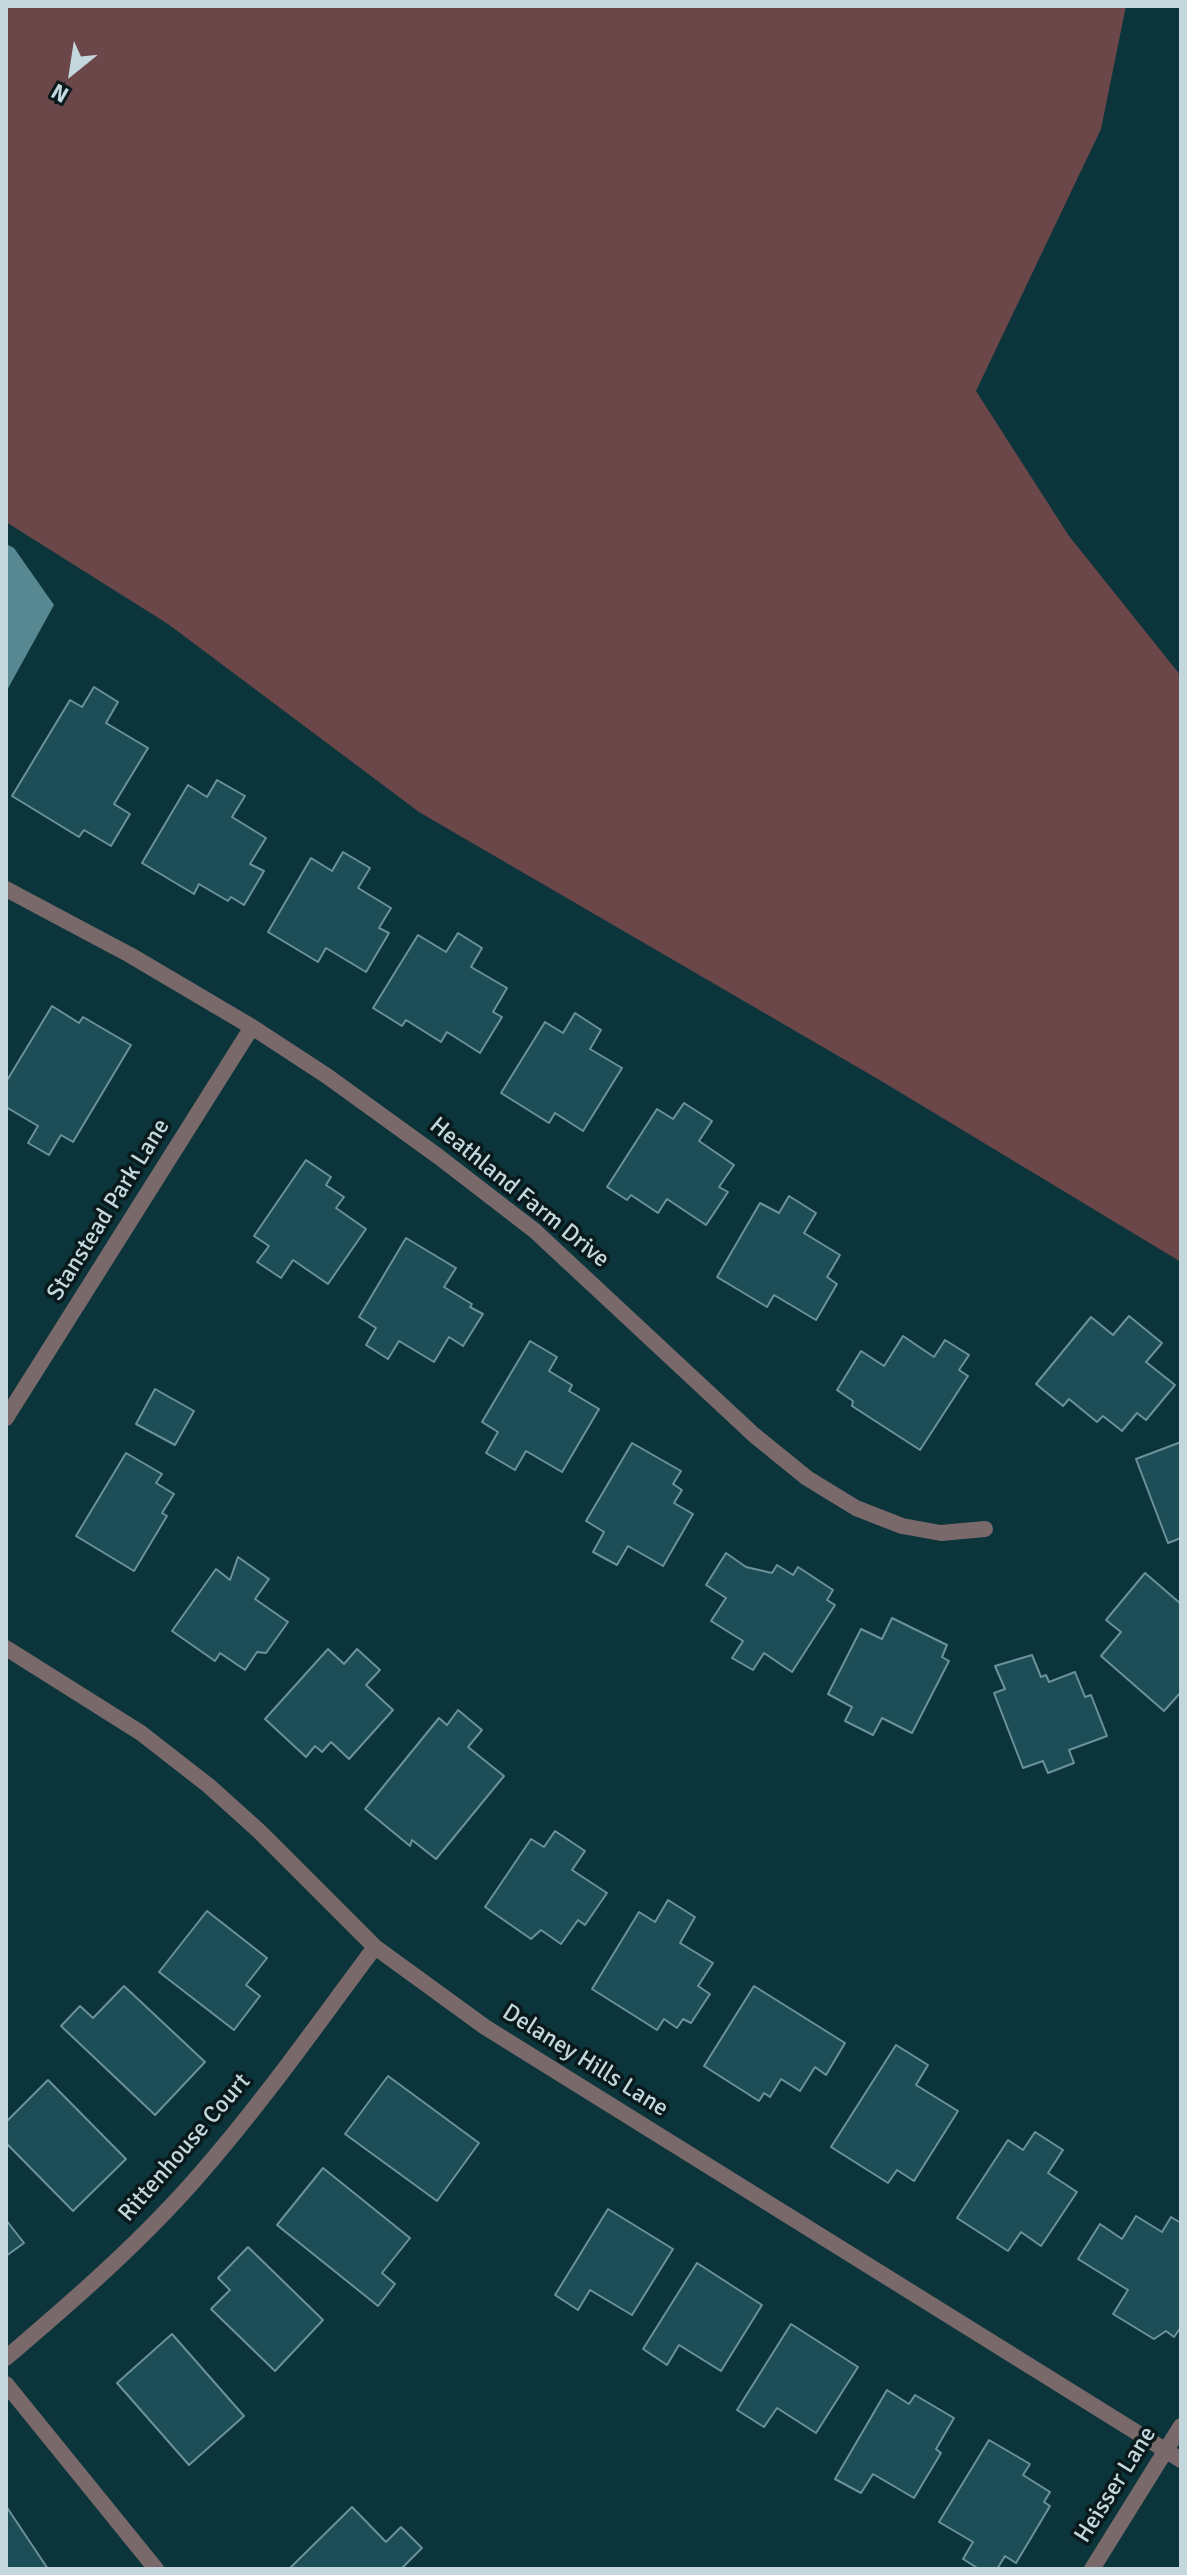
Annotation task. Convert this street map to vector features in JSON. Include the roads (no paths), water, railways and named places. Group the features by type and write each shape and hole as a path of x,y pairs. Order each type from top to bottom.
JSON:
{"street":[{"name":"Heathland Farm Drive","path":"6,889 130,955 252,1027 327,1076 439,1157 535,1231 754,1435 807,1478 856,1508 902,1526 941,1533 985,1529"},
{"name":"Stanstead Park Lane","path":"6,1418 252,1027"},
{"name":"Delaney Hills Lane","path":"6,1648 141,1733 209,1786 260,1832 375,1947 485,2027 1181,2460"},
{"name":"Rittenhouse Court","path":"6,2358 131,2247 199,2175 263,2099 375,1947"},
{"path":"6,2384 156,2569"},
{"name":"Heisser Lane","path":"1092,2569 1181,2426"}],"water":[{"path":"6,544 14,548 54,605 6,692"}]}
